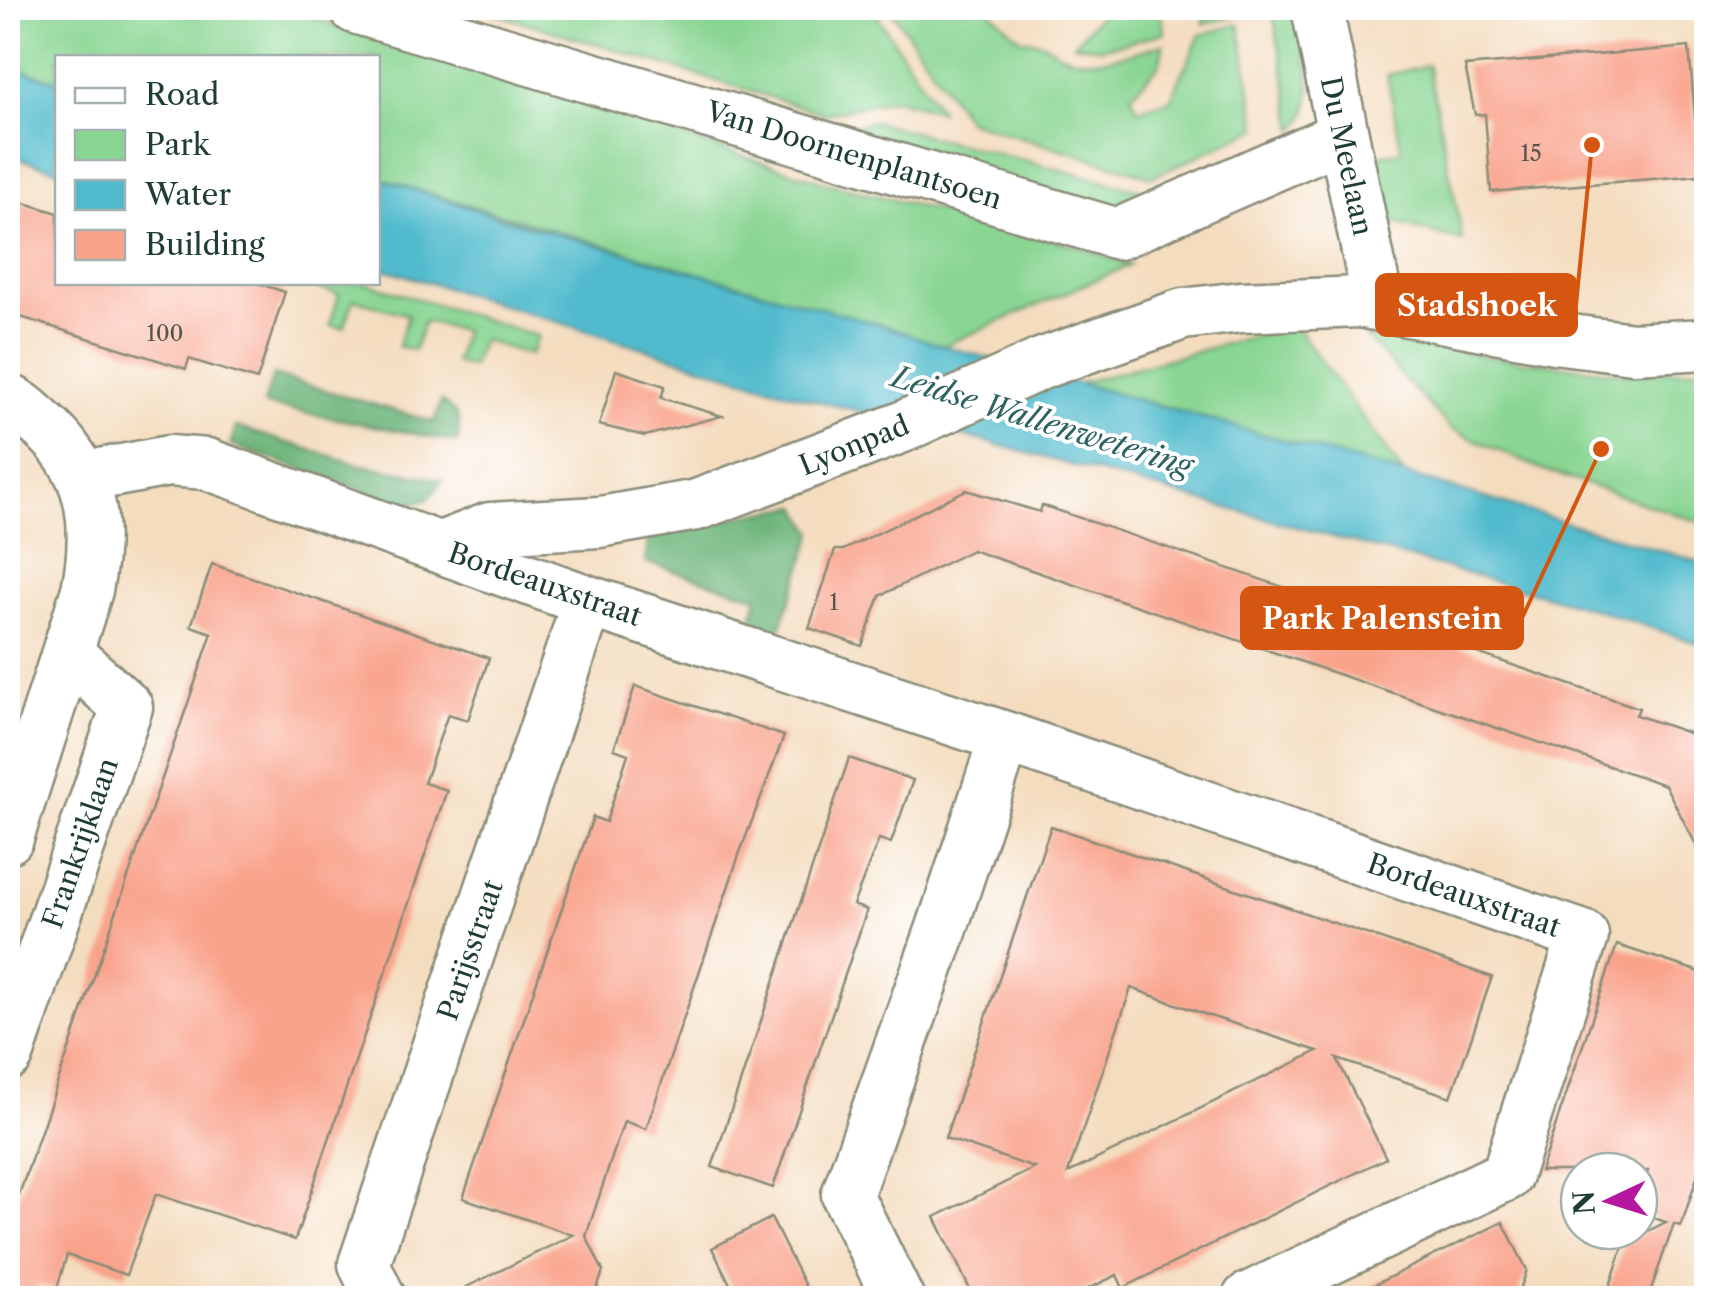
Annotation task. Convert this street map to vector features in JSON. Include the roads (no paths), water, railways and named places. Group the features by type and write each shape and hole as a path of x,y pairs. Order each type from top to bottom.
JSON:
{"street":[{"name":"Van Doornenplantsoen","path":"356,8 1118,234 1342,136"},
{"name":"Du Meelaan","path":"1317,8 1378,304"},
{"name":"Lyonpad","path":"441,547 490,528 600,522 697,505 900,428 1043,363 1183,314 1334,302 1378,304 1554,338 1634,348 1706,344"},
{"path":"8,400 58,438 84,477 96,547 88,590 8,838"},
{"name":"Bordeauxstraat","path":"84,477 169,461 207,464 588,601 1005,737 1584,936 1507,1175 1248,1298"},
{"name":"Parijsstraat","path":"380,1298 364,1264 588,601"},
{"name":"Frankrijklaan","path":"8,1055 127,707 67,654"},
{"path":"898,1298 847,1195 1005,737"}],"water":[{"path":"8,66 55,80 55,169 8,155"},
{"name":"Leidse Wallenwetering","path":"380,179 516,222 1404,474 1706,564 1706,646 1595,609 991,443 810,399 380,268"}],"place":[{"name":"Stadshoek","path":"1592,145"},
{"name":"Park Palenstein","path":"1601,449"}]}
